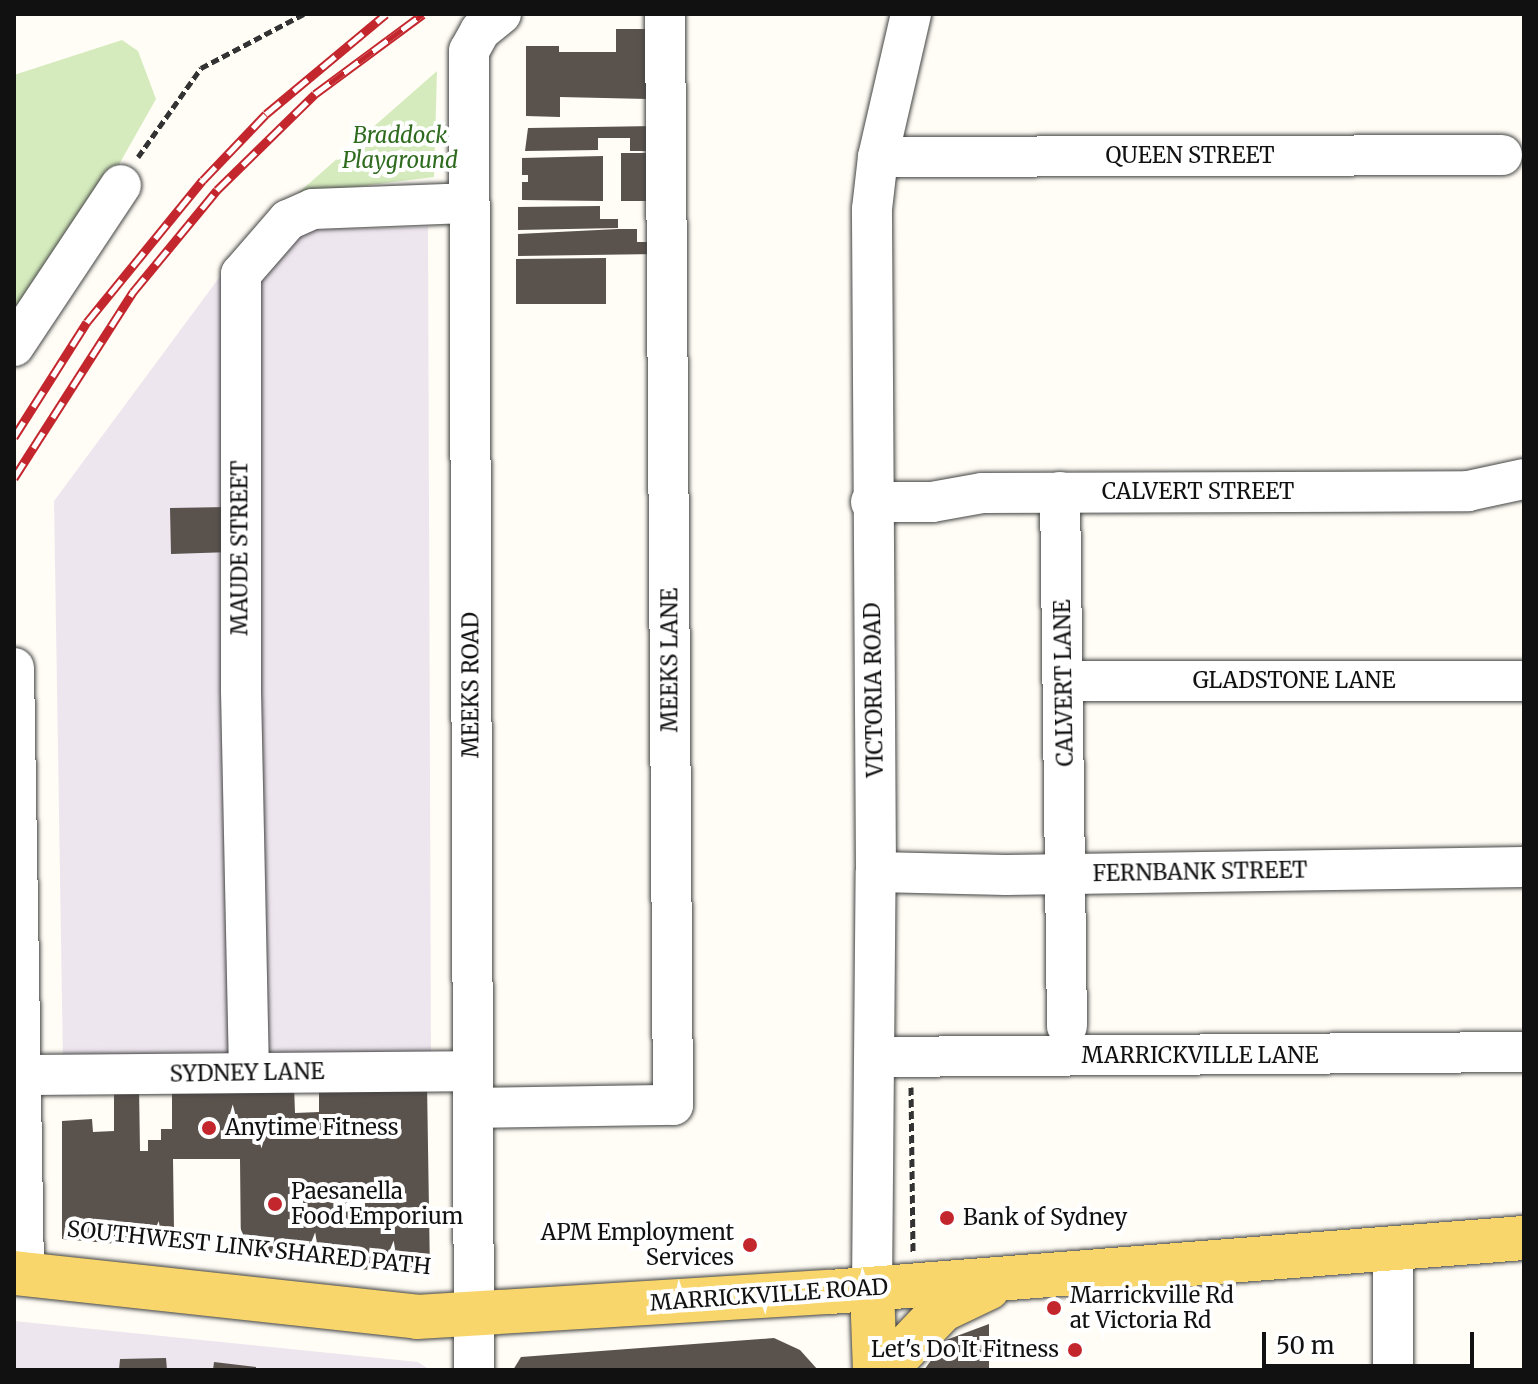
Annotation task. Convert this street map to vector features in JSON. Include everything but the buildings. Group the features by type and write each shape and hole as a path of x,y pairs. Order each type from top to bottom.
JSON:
{"main road":[{"name":"MARRICKVILLE ROAD","path":"19,1273 417,1317 872,1289 1524,1238"},
{"path":"885,1370 942,1310 1021,1277"},
{"name":"VICTORIA ROAD","path":"872,1289 875,1370"}],"street":[{"name":"MEEKS ROAD","path":"474,1370 466,203 469,51 480,31 501,14"},
{"name":"MEEKS LANE","path":"473,1090 673,1105 665,14"},
{"name":"VICTORIA ROAD","path":"872,1289 876,872 871,235 878,157 911,14"},
{"name":"QUEEN STREET","path":"878,157 1502,155"},
{"path":"14,346 121,185"},
{"name":"MAUDE STREET","path":"249,1073 241,689 241,274 288,220 313,209 466,203"},
{"name":"CALVERT STREET","path":"871,502 1060,492 1468,491 1524,479"},
{"name":"CALVERT LANE","path":"1060,492 1068,873 1067,1026"},
{"path":"14,668 21,1075 19,1273"},
{"name":"GLADSTONE LANE","path":"1064,681 1524,681"},
{"name":"FERNBANK STREET","path":"876,872 1068,873 1524,867"},
{"name":"MARRICKVILLE LANE","path":"876,1057 1524,1052"},
{"name":"SYDNEY LANE","path":"21,1075 249,1073 473,1090"},
{"path":"1393,1247 1393,1370"}],"path":[{"path":"121,185 201,68 304,14"}],"shaded area":[{"path":"428,227 431,1055 265,1061 252,278 294,230"},
{"path":"224,271 236,1061 63,1064 54,501"},
{"path":"14,1321 418,1362 430,1370 14,1370"}],"green space":[{"path":"122,40 138,51 156,99 14,350 14,75"},
{"name":"Braddock Playground","path":"437,71 434,177 297,194"}],"railway":[{"path":"14,437 87,322 203,180 266,114 386,14"},
{"path":"14,478 133,292 217,190 315,94 423,14"}],"place":[{"name":"Anytime Fitness","path":"209,1128"},
{"name":"Paesanella Food Emporium","path":"275,1204"},
{"name":"Bank of Sydney","path":"947,1218"},
{"name":"APM Employment Services","path":"750,1245"},
{"name":"Marrickville Rd at Victoria Rd","path":"1054,1308"},
{"name":"Let's Do It Fitness","path":"1075,1350"}]}
